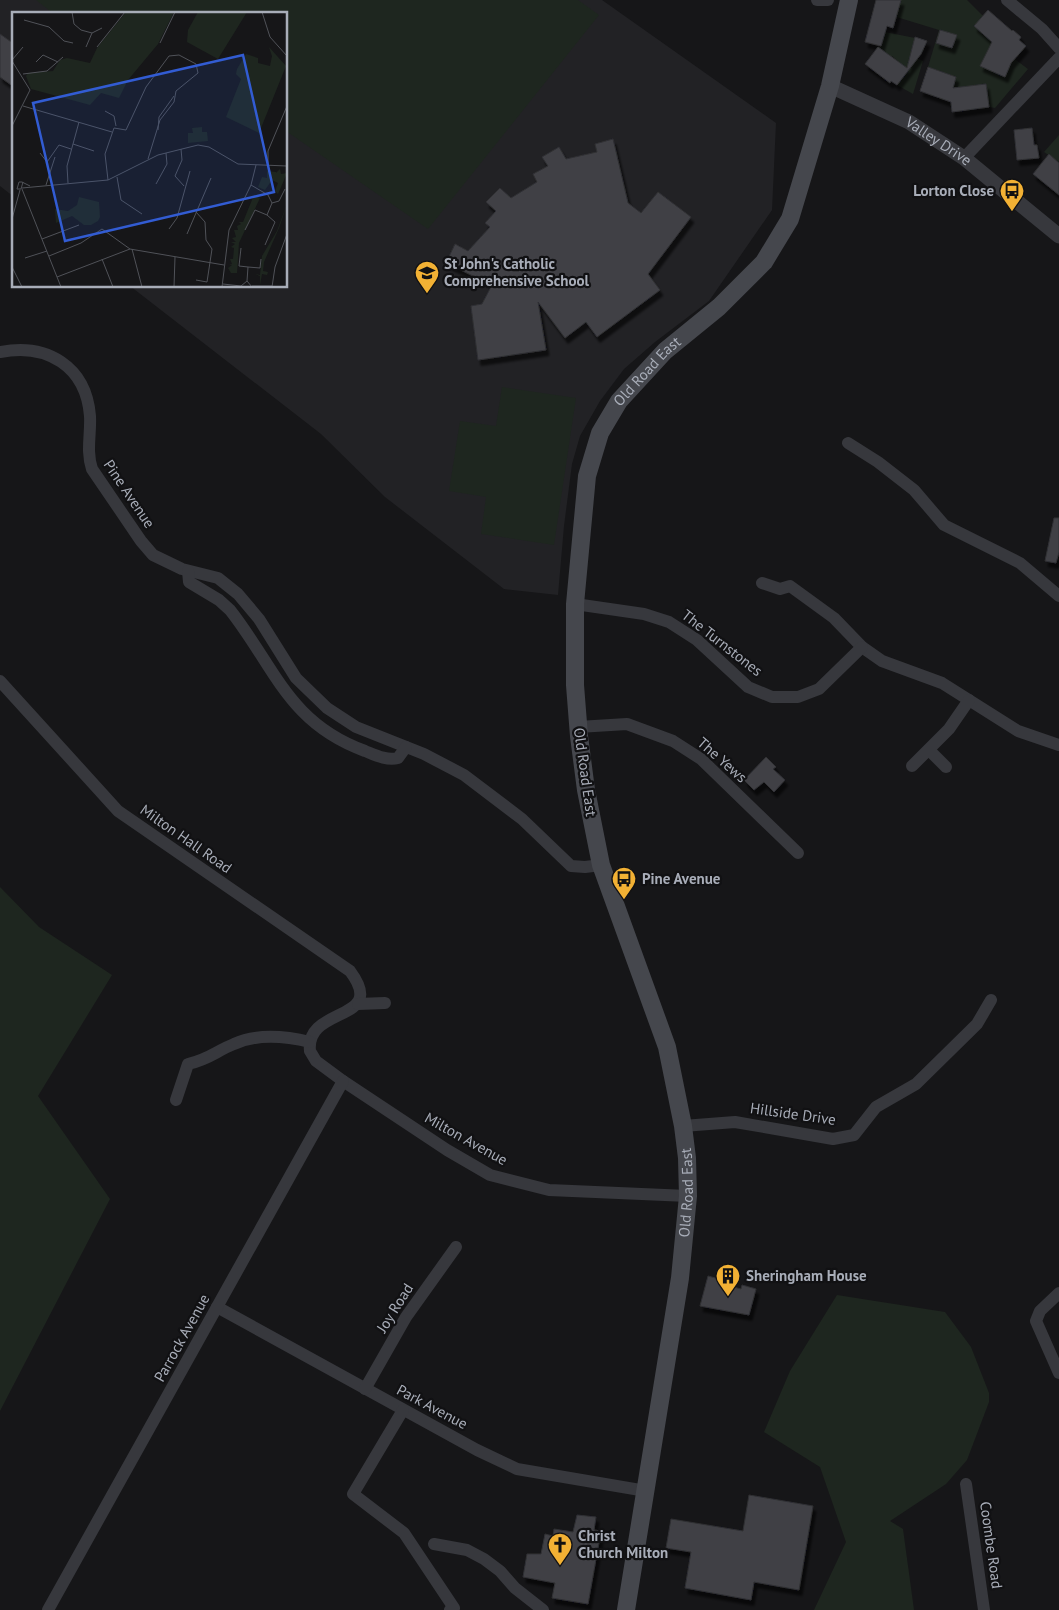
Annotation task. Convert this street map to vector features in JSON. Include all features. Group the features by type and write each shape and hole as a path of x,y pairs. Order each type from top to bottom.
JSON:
{"main road":[{"name":"Old Road East","path":"626,1610 680,1278 688,1196 687,1158 683,1126 667,1046 601,865 586,790 578,726 574,662 575,604 587,476 600,433 618,401 665,351 719,307 764,262 790,219 830,86 848,0"}],"street":[{"path":"818,0 828,0"},
{"path":"1007,0 1037,24 1059,48"},
{"path":"964,158 1059,58"},
{"name":"Valley Drive","path":"830,86 909,122 964,158 1059,236"},
{"name":"Pine Avenue","path":"0,352 13,350 40,352 56,357 69,367 80,383 89,406 88,455 94,474 149,551 167,564 218,578 238,594 259,619 296,678 327,708 356,727 447,765 477,784 522,819 571,866 601,865"},
{"path":"848,443 878,462 914,490 944,525 1020,563 1059,596"},
{"path":"188,571 189,582 219,600 230,610 280,686 310,718 352,746 377,756 396,758 402,755 406,747"},
{"path":"762,583 779,589 790,586 834,618 862,647 889,665 940,682 1018,731 1059,745"},
{"name":"The Turnstones","path":"575,604 644,614 669,622 697,640 748,687 772,698 798,697 819,689 862,647"},
{"name":"Milton Hall Road","path":"0,681 118,811 350,971 360,987 362,996 358,1004"},
{"path":"912,766 949,730 969,700"},
{"name":"The Yews","path":"578,726 627,724 673,741 701,759 798,853"},
{"path":"929,750 946,767"},
{"name":"Hillside Drive","path":"683,1126 735,1122 833,1139 854,1135 876,1107 916,1084 977,1024 991,1000"},
{"path":"176,1100 190,1058 209,1058 231,1045 250,1038 285,1037 310,1042 318,1026 358,1004 385,1004"},
{"name":"Milton Avenue","path":"310,1042 310,1051 314,1059 343,1081 447,1150 490,1175 549,1190 688,1196"},
{"name":"Parrock Avenue","path":"48,1610 343,1081"},
{"name":"Joy Road","path":"365,1389 406,1317 456,1246"},
{"path":"1059,1293 1037,1317 1036,1322 1059,1373"},
{"name":"Park Avenue","path":"217,1307 403,1410 517,1469 646,1491"},
{"path":"403,1410 353,1494 404,1533 454,1608 450,1610"},
{"name":"Coombe Road","path":"966,1484 984,1610"},
{"path":"434,1544 467,1550 484,1559 500,1571 515,1588 543,1610"}],"shaded area":[{"name":"St John's Catholic Comprehensive School","path":"0,0 602,0 776,123 772,210 709,301 655,342 624,369 600,401 580,436 572,464 558,595 504,589 385,497 321,434 133,288 288,288 288,12 12,12 12,195 0,186"},
{"path":"36,0 578,0 599,15 428,229 288,132 288,12 51,12"},
{"path":"901,0 967,0 983,16 991,41 1028,69 995,108 989,107 986,84 950,90 956,77 928,67 939,30 890,15"},
{"path":"885,32 925,40 922,50 911,56 923,61 913,94 897,85 907,72 897,64 898,61 892,56 889,60 876,49 876,47 881,47"},
{"path":"1059,135 1059,162 1044,152"},
{"path":"502,387 576,398 554,545 481,534 486,497 449,491 460,421 496,426"},
{"path":"0,887 39,927 112,975 38,1096 110,1199 0,1411"},
{"path":"837,1295 945,1312 971,1347 989,1393 989,1402 967,1460 946,1484 890,1521 903,1529 914,1610 814,1610 846,1542 820,1467 764,1432 790,1371"}],"building":[{"path":"876,0 901,0 893,28 887,26 881,46 865,42"},
{"path":"988,10 1021,37 1019,40 1026,46 1011,63 1005,77 980,66 992,42 974,26"},
{"path":"940,30 957,35 952,48 936,43"},
{"path":"0,34 12,43 12,86 0,77"},
{"path":"915,37 927,41 921,54 897,85 891,81 890,83 865,64 878,47 907,68"},
{"path":"928,67 956,77 953,88 986,84 989,107 952,112 951,102 920,91"},
{"path":"1032,128 1034,145 1037,145 1039,158 1017,160 1014,130"},
{"path":"613,139 628,203 641,213 658,192 691,217 648,274 660,290 597,337 586,322 565,338 538,302 546,350 478,360 471,306 482,304 492,285 446,263 455,244 468,251 490,227 485,223 496,211 486,202 500,188 511,198 537,182 533,174 548,166 542,157 559,147 566,159 597,152 595,144"},
{"path":"1049,154 1059,163 1059,195 1033,174"},
{"path":"1054,518 1059,518 1059,552 1056,563 1045,561"},
{"path":"766,757 776,767 773,769 785,780 774,792 764,782 754,790 744,780"},
{"name":"Sheringham House","path":"708,1276 719,1279 718,1283 741,1289 742,1285 756,1289 749,1315 700,1306"},
{"path":"749,1495 813,1506 799,1590 754,1582 751,1600 685,1588 691,1552 666,1548 671,1519 743,1531"},
{"name":"Christ Church Milton","path":"577,1515 596,1517 594,1530 601,1531 588,1604 552,1598 555,1583 523,1577 527,1554 541,1554 545,1534 553,1536 554,1529 573,1532"}],"place":[{"name":"Lorton Close","path":"1012,212"},
{"name":"St John's Catholic Comprehensive School","path":"427,294"},
{"name":"Pine Avenue","path":"624,900"},
{"name":"Sheringham House","path":"728,1297"},
{"name":"Christ Church Milton","path":"560,1566"}]}
